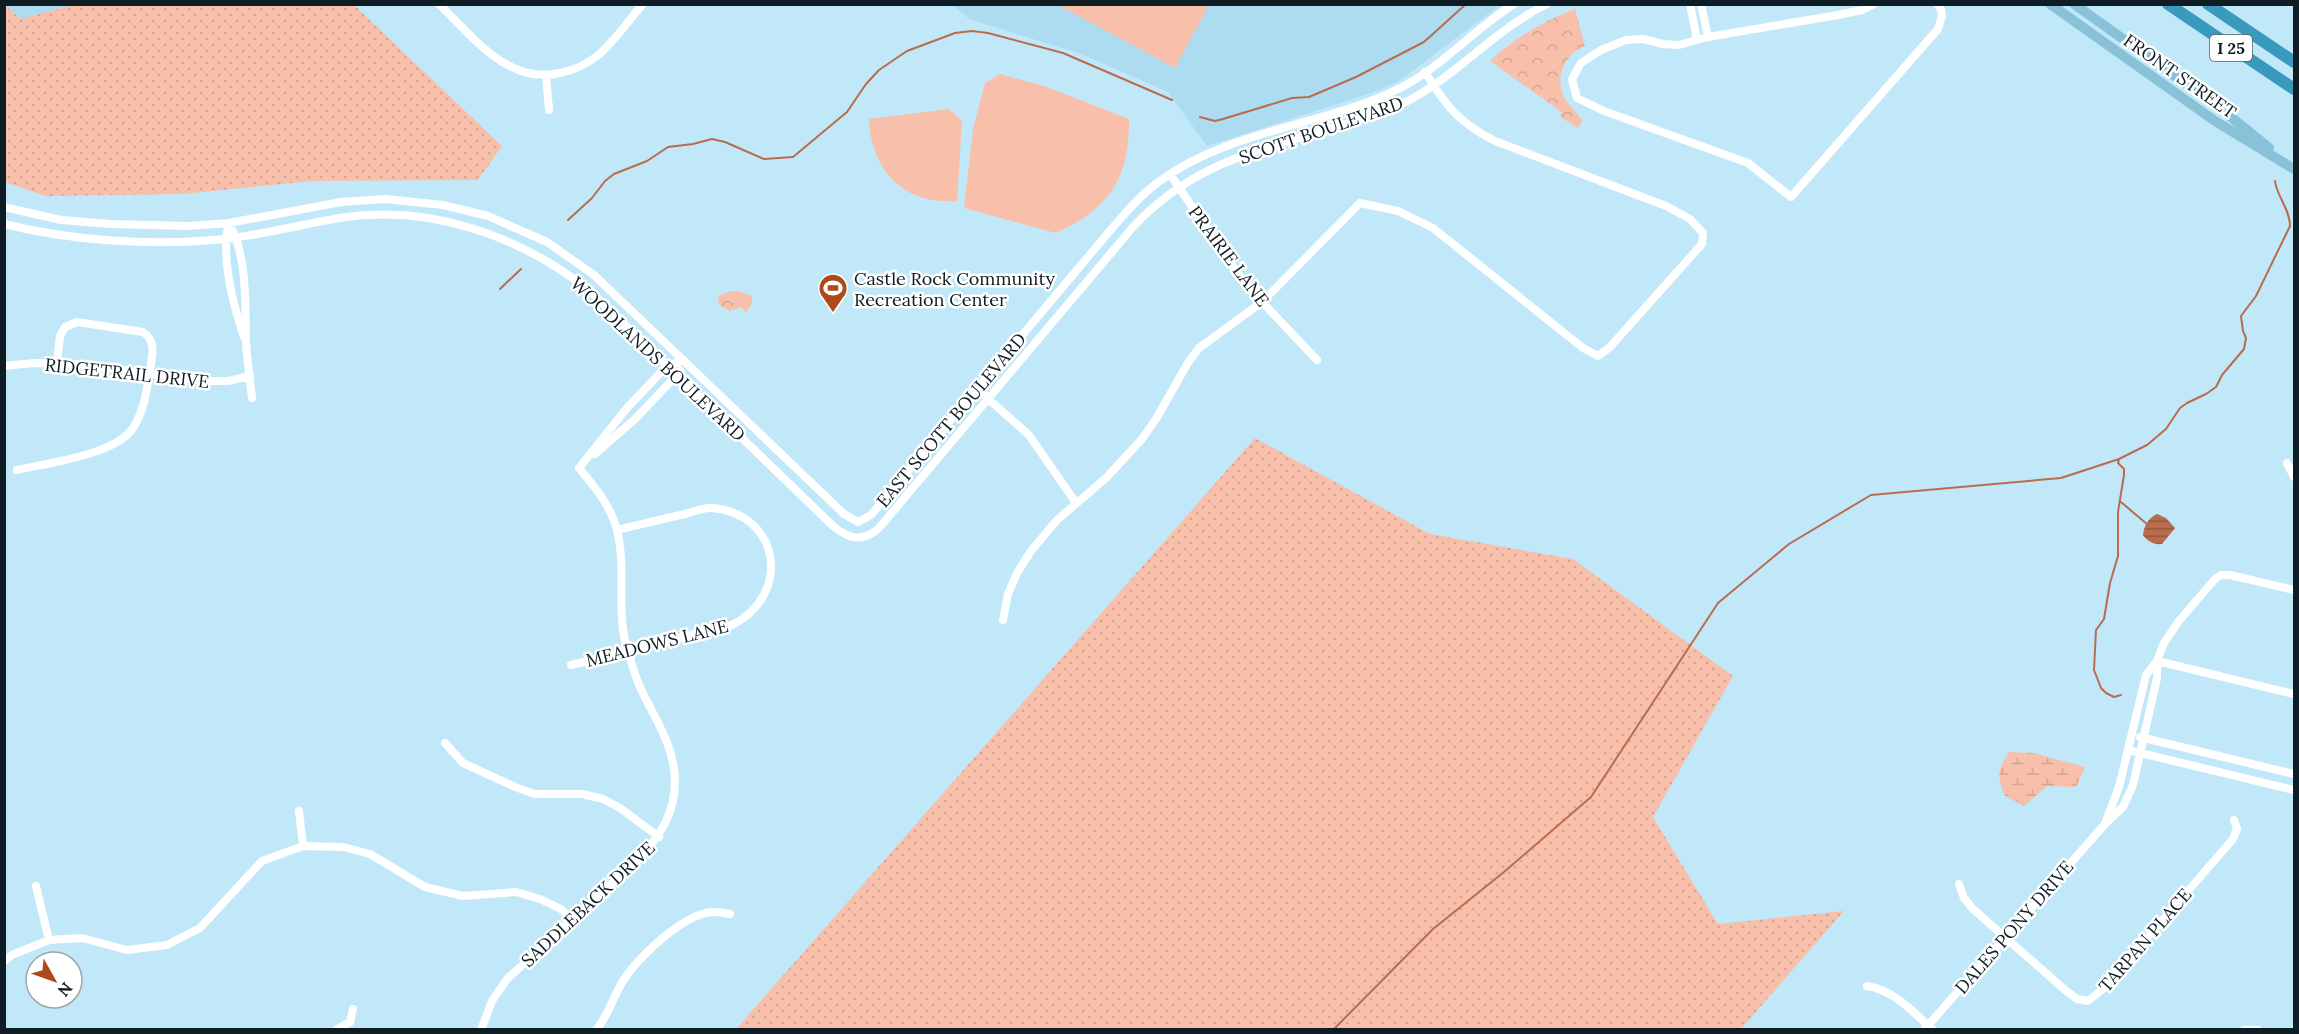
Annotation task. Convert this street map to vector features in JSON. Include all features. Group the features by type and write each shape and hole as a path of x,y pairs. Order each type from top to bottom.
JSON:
{"highway":[{"name":"I 25","path":"2168,4 2295,89"},
{"name":"I 25","path":"2208,4 2295,62"}],"main road":[{"name":"FRONT STREET","path":"2050,4 2215,121 2295,169"},
{"name":"FRONT STREET","path":"2074,4 2221,109 2295,169"}],"street":[{"path":"439,4 508,67 525,73 546,76 575,70 597,56 643,4"},
{"name":"SCOTT BOULEVARD","path":"1257,135 1367,102 1401,87 1425,72 1514,4"},
{"name":"SCOTT BOULEVARD","path":"1179,186 1195,176 1232,160 1391,109 1433,85 1504,29 1547,4"},
{"path":"1690,4 1697,40"},
{"path":"1701,4 1708,37"},
{"path":"1837,4 1838,15"},
{"path":"1874,4 1862,10 1708,37 1679,45 1643,39 1626,40 1601,50 1581,63 1572,79 1577,98 1604,111 1748,163 1791,197 1938,29 1942,16 1941,9 1936,4"},
{"path":"1003,620 1008,594 1017,573 1031,551 1057,520 1112,473 1142,439 1199,348 1262,302 1360,203 1384,207 1433,228 1583,348 1598,356 1610,348 1702,244 1703,233 1690,219 1666,206 1495,141 1471,128 1453,112 1425,72"},
{"path":"546,76 549,110"},
{"name":"EAST SCOTT BOULEVARD","path":"858,522 871,515 1127,211 1148,190 1206,153 1257,135"},
{"name":"PRAIRIE LANE","path":"1170,174 1237,273 1317,360"},
{"name":"EAST SCOTT BOULEVARD","path":"859,539 869,536 879,528 1133,227 1179,186"},
{"name":"WOODLANDS BOULEVARD","path":"4,207 61,220 189,226 229,223 364,200 423,202 488,216 547,242 606,285 844,514 858,522"},
{"name":"WOODLANDS BOULEVARD","path":"4,224 78,238 193,242 237,238 361,216 420,217 475,229 511,242 562,270 597,297 833,526 848,537 859,539"},
{"path":"229,223 237,238 246,299 246,342 252,398"},
{"path":"229,223 224,239 233,298 246,342"},
{"path":"17,470 96,451 115,444 132,429 142,408 153,350 147,335 138,331 77,322 65,327 60,336 57,363"},
{"path":"579,468 627,408 668,366 684,360"},
{"path":"579,468 635,419 677,375 684,360"},
{"name":"RIDGETRAIL DRIVE","path":"4,366 57,363 216,382 250,376"},
{"path":"977,389 1019,425 1038,445 1076,503"},
{"path":"2287,463 2295,477"},
{"name":"SADDLEBACK DRIVE","path":"481,1029 492,1001 507,980 641,858 659,837 667,821 675,781 671,752 640,687 627,650 621,618 621,574 617,530 601,497 579,468"},
{"name":"MEADOWS LANE","path":"571,665 732,625 747,618 762,600 771,579 770,553 762,534 747,520 730,512 710,508 617,530"},
{"name":"DALES PONY DRIVE","path":"2105,824 2117,794 2146,675 2157,661 2164,643 2178,622 2219,576 2230,575 2295,590"},
{"path":"2157,661 2295,693"},
{"name":"DALES PONY DRIVE","path":"1928,1028 2004,938 2127,801 2141,753 2157,678 2157,661"},
{"path":"2132,735 2295,774"},
{"path":"445,743 463,763 515,787 535,794 582,794 603,799 620,808 659,837"},
{"path":"2128,750 2295,790"},
{"path":"299,811 303,846"},
{"name":"TARPAN PLACE","path":"1959,884 1967,903 2004,938 2073,997 2081,1001 2091,1000 2233,839 2237,829 2234,820"},
{"path":"4,961 12,955 49,940 82,938 127,950 167,945 200,928 262,861 303,846 343,847 370,854 425,887 463,896 516,892 540,899 561,909 573,921"},
{"path":"36,886 49,940"},
{"path":"596,1029 611,1008 621,985 665,936 702,914 712,912 730,914"},
{"path":"1867,986 1890,993 1928,1028"},
{"path":"336,1029 350,1022 353,1009"},
{"path":"2244,1029 2258,1029"}],"shaded area":[{"path":"5,4 73,5 20,19"},
{"path":"952,5 1500,5 1399,81 1374,92 1207,146 1168,92 1081,54 969,19"},
{"path":"2157,514 2166,518 2175,528 2162,544 2151,542 2143,535 2147,523"}],"green space":[{"path":"5,5 20,19 73,5 354,5 502,146 478,180 312,181 182,194 45,196 5,182"},
{"path":"1058,5 1209,5 1175,68"},
{"path":"1575,9 1585,46 1577,50 1566,62 1560,78 1567,102 1582,121 1578,128 1559,116 1562,113 1560,111 1490,61 1530,31"},
{"path":"1000,74 1047,87 1129,119 1125,158 1113,189 1090,213 1056,233 964,208 973,129 985,83"},
{"path":"949,109 962,121 957,201 938,201 906,191 894,181 876,154 869,119"},
{"path":"730,291 752,296 752,303 746,313 741,307 730,311 719,305 718,296"},
{"path":"1255,438 1430,534 1573,559 1733,676 1653,817 1718,924 1844,911 1741,1029 736,1029"},
{"path":"2009,752 2033,753 2085,767 2076,787 2047,786 2024,806 2005,796 2001,783 2000,769"}],"waterway":[{"path":"1200,117 1215,121 1292,98 1309,97 1356,77 1424,42 1466,4"},
{"path":"568,220 614,174 647,161 668,147 712,139 725,142 764,159 793,157 847,112 866,84 879,70 907,51 955,33 972,31 988,33 1063,53 1172,100"},
{"path":"2121,695 2114,697 2106,693 2101,688 2094,670 2096,630 2104,619 2110,583 2118,556 2118,512 2124,475 2124,469 2118,463 2119,459 2147,445 2166,429 2180,408 2216,387 2222,375 2244,349 2246,338 2241,316 2256,296 2290,226 2288,214 2275,181"},
{"path":"500,289 521,269"},
{"path":"1333,1030 1433,929 1591,797 1718,603 1789,544 1871,495 2061,478 2119,459"},
{"path":"2121,502 2148,525"}],"place":[{"name":"Castle Rock Community Recreation Center","path":"833,314"}]}
